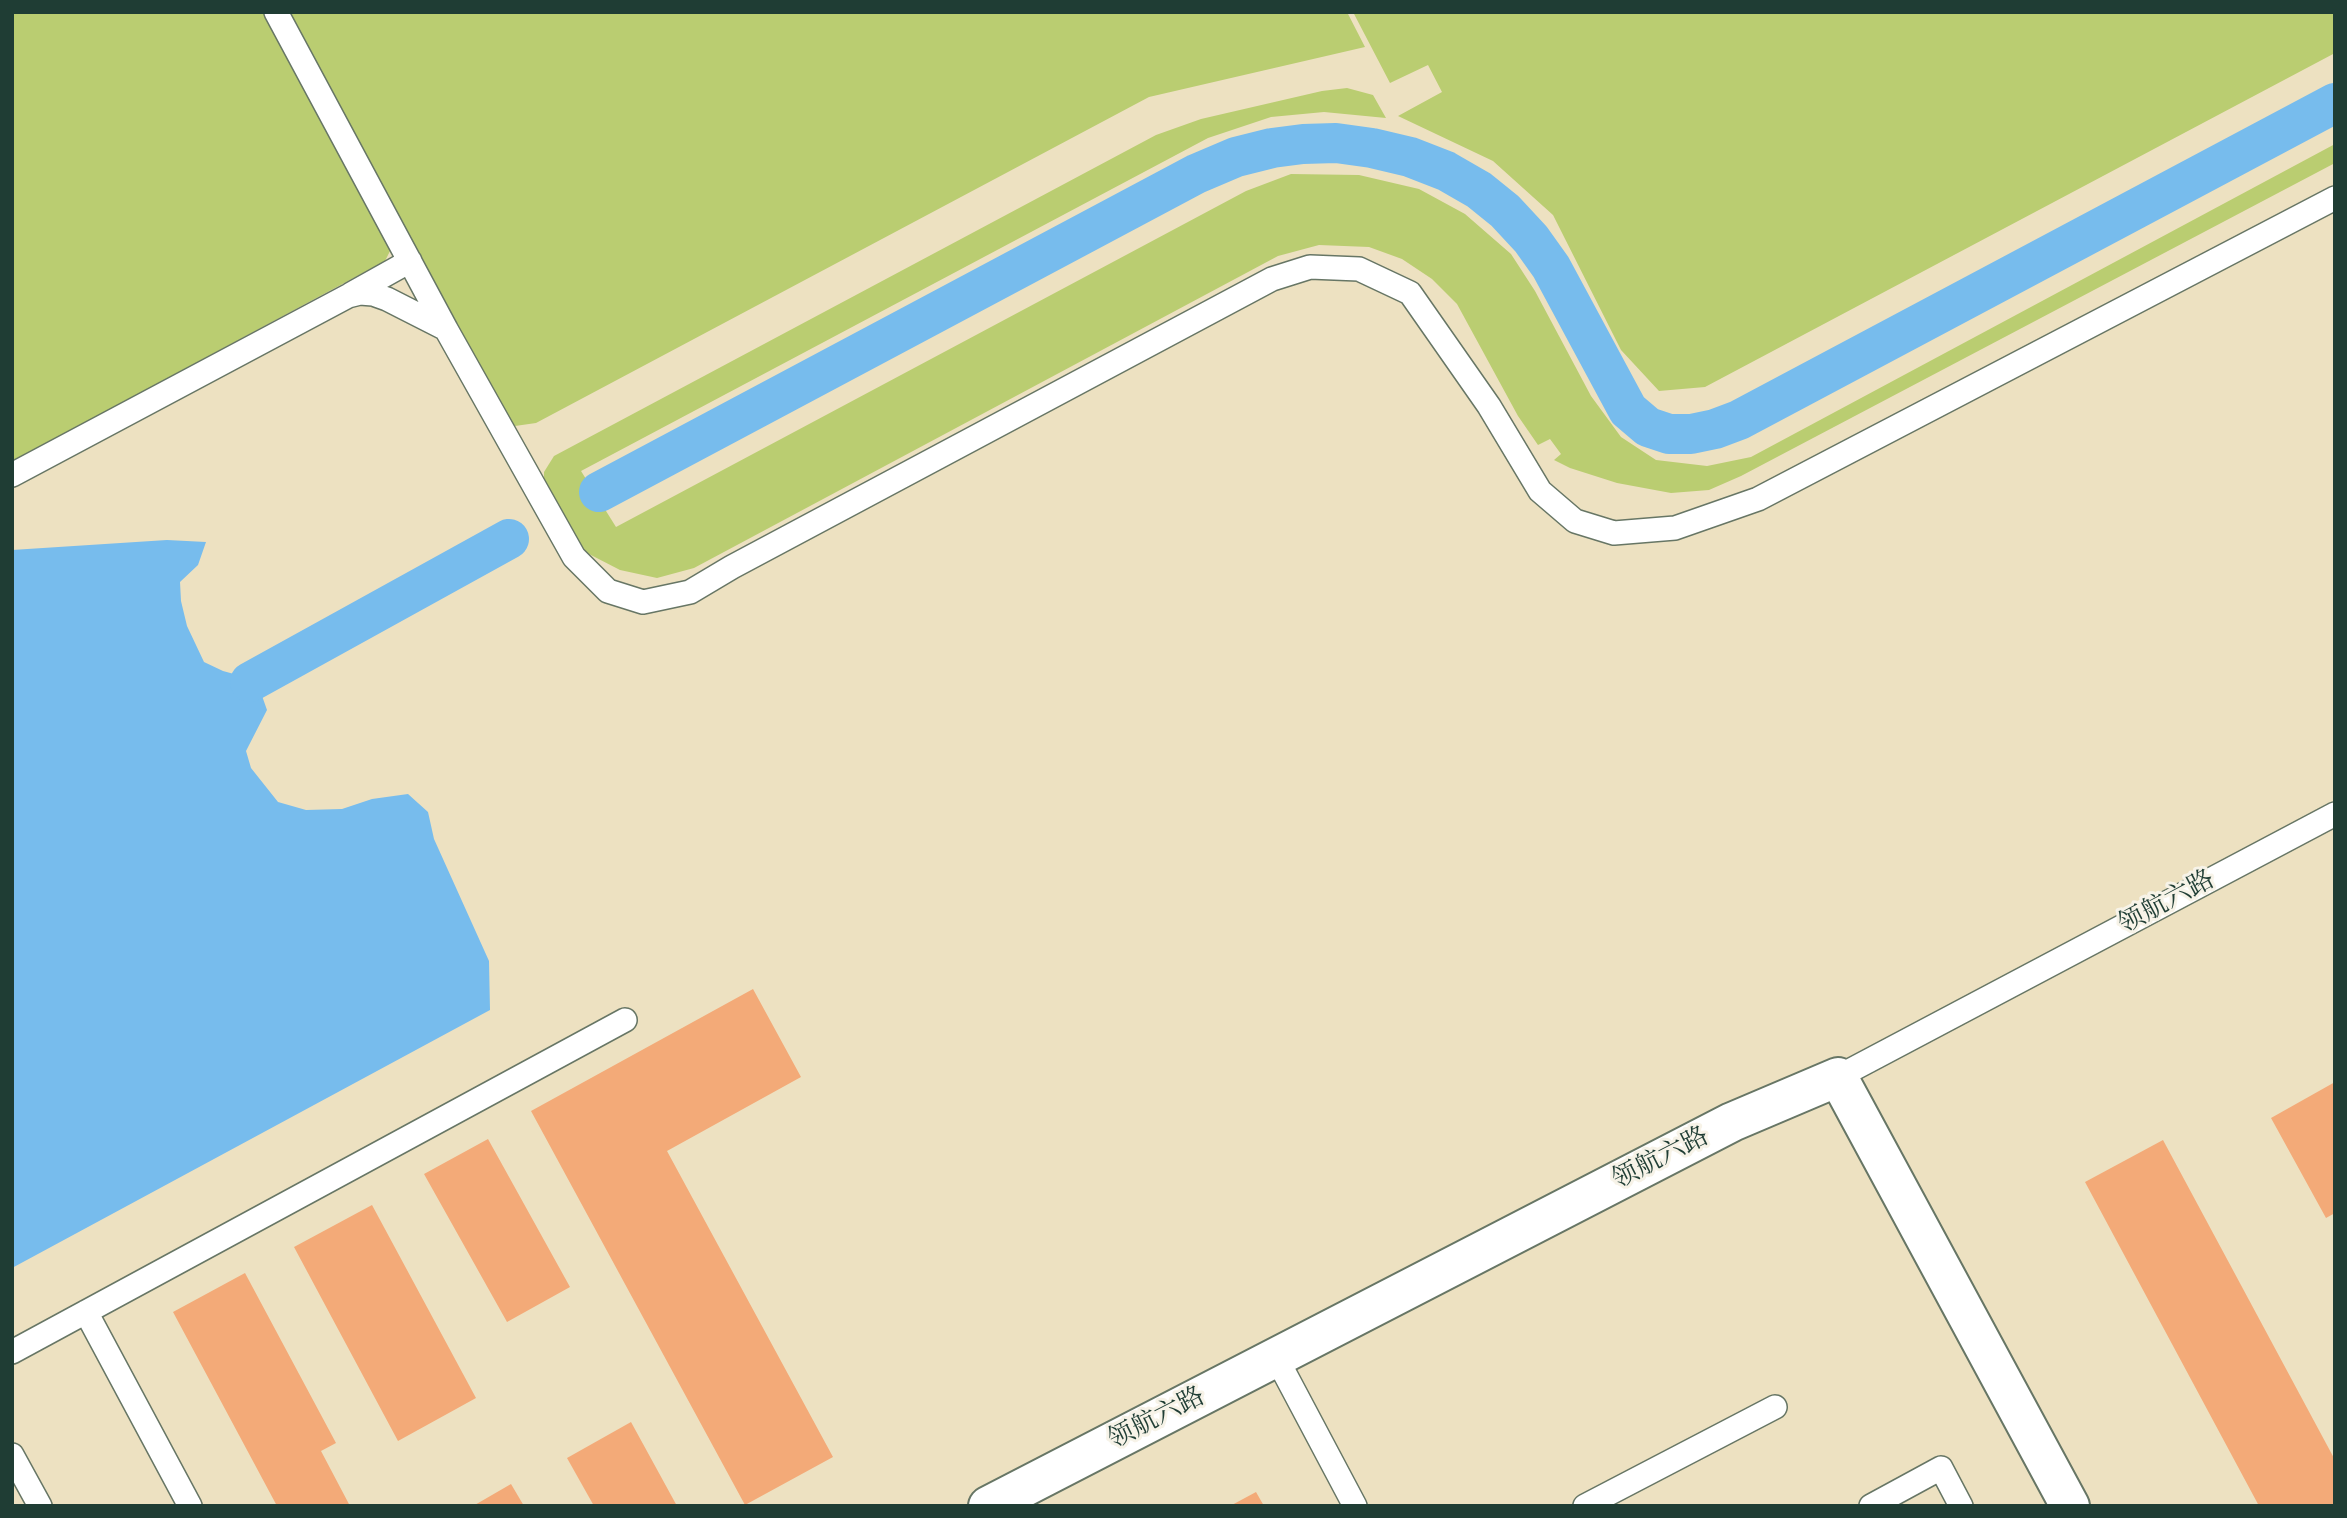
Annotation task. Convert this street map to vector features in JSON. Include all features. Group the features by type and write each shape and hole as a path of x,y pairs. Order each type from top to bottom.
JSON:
{"street":[{"name":"领航六路","path":"988,1506 1732,1122 1838,1077"},
{"path":"1838,1077 2070,1506"}],"lane":[{"path":"276,12 446,329 574,557 608,591 643,602 690,592 732,567 1272,279 1310,267 1359,269 1410,293 1489,406 1540,491 1575,521 1614,533 1675,528 1758,499 2335,198"},
{"path":"12,475 410,261"},
{"path":"348,296 360,293 387,299 446,329"},
{"name":"领航六路","path":"1838,1077 2335,814"},
{"path":"12,1352 625,1020"},
{"path":"86,1312 190,1506"},
{"path":"1276,1357 1355,1506"},
{"path":"1585,1506 1775,1406"},
{"path":"12,1455 40,1506"},
{"path":"1871,1506 1941,1468 1961,1506"}],"green space":[{"path":"12,12 265,12 391,249 385,261 12,462"},
{"path":"277,12 1347,12 1365,47 1149,97 536,423 508,427"},
{"path":"1353,12 2335,12 2335,53 1705,387 1659,391 1621,350 1553,215 1493,161 1398,116 1442,92 1428,65 1390,83"},
{"path":"1347,88 1373,95 1386,118 1324,112 1271,117 1208,138 581,471 616,527 1246,191 1291,174 1359,175 1419,189 1465,214 1511,254 1535,291 1591,396 1621,437 1656,460 1707,466 1751,457 2335,144 2335,163 1741,476 1709,490 1671,493 1617,483 1554,460 1561,454 1550,439 1538,445 1518,416 1457,304 1432,279 1402,259 1369,247 1319,245 1278,256 694,568 657,578 620,570 587,553 574,539 544,489 544,472 554,456 1156,135 1201,119 1322,91"}],"water":[{"path":"167,540 206,542 198,565 180,582 187,626 204,662 245,677 261,693 267,710 246,751 251,768 278,802 306,810 342,809 372,799 408,794 428,812 434,839 489,961 490,1010 12,1268 12,550"}],"building":[{"path":"753,989 801,1077 667,1151 833,1457 745,1505 531,1111"},
{"path":"2335,1082 2335,1213 2326,1218 2271,1118"},
{"path":"488,1139 570,1287 507,1322 424,1174"},
{"path":"2163,1140 2335,1460 2335,1506 2259,1506 2085,1182"},
{"path":"372,1205 476,1398 398,1441 294,1247"},
{"path":"245,1273 336,1443 321,1451 350,1506 277,1506 173,1312"},
{"path":"631,1422 677,1506 594,1506 567,1458"},
{"path":"511,1484 524,1506 473,1506"},
{"path":"1256,1492 1264,1506 1230,1506"}],"waterway":[{"path":"599,492 1196,174 1236,157 1272,148 1336,143 1372,148 1410,157 1446,171 1479,190 1505,211 1531,239 1551,267 1628,410 1648,427 1669,434 1691,434 1739,420 2335,103"},
{"path":"250,682 509,539"}]}
